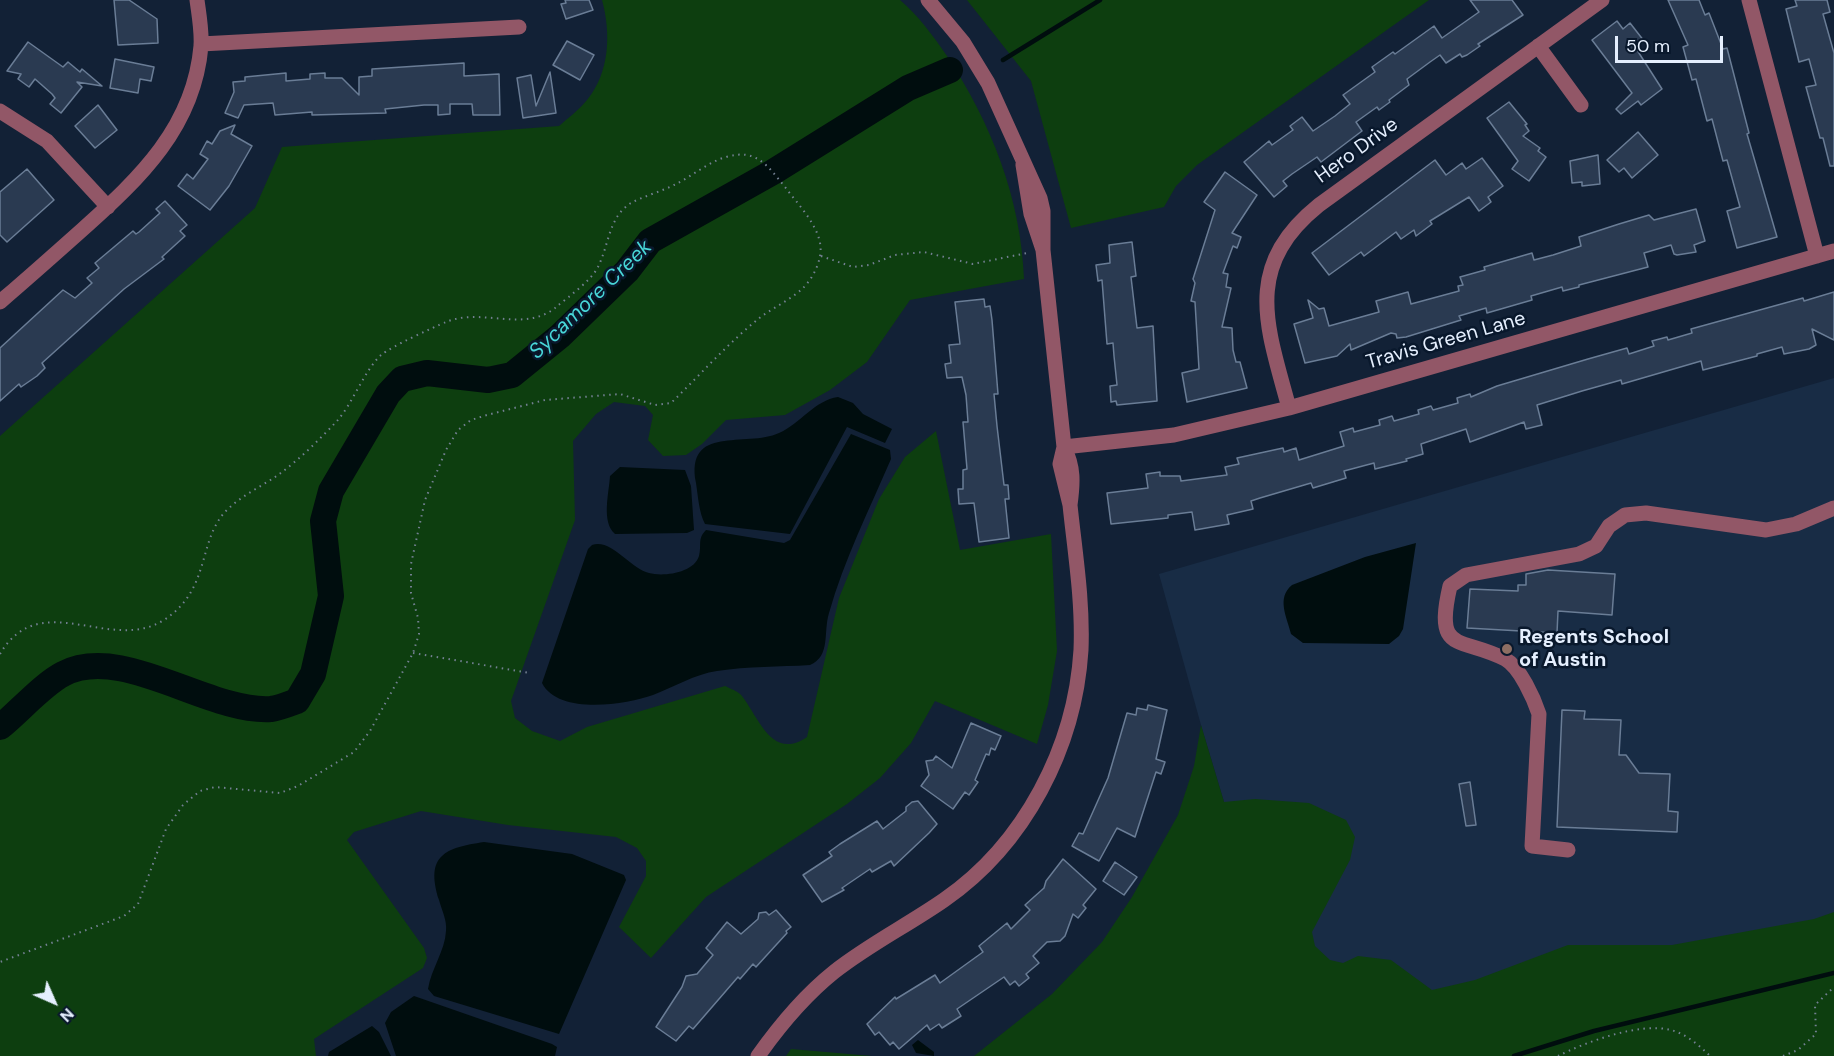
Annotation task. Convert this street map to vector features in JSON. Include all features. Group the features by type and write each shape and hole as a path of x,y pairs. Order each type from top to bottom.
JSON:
{"street":[{"path":"0,302 108,207 148,168 174,132 192,93 201,44 197,0"},
{"path":"758,1056 792,1012 832,974 946,899 985,865 1015,830 1041,789 1062,742 1079,675 1080,602 1070,505 1059,464 1064,447 1043,250 1028,200 1023,165 988,82 963,42 928,0"},
{"name":"Hero Drive","path":"1289,408 1271,342 1266,308 1269,275 1286,237 1319,205 1602,0"},
{"path":"1749,0 1818,256"},
{"path":"201,44 519,27"},
{"path":"1538,46 1581,105"},
{"path":"0,111 47,141 108,207"},
{"name":"Travis Green Lane","path":"1064,447 1183,433 1289,408 1834,251"},
{"path":"1568,850 1532,846 1539,714 1532,694 1508,660 1460,645 1447,631 1444,613 1450,586 1466,575 1579,554 1596,546 1609,526 1625,515 1646,513 1767,530 1796,524 1834,508"}],"path":[{"path":"0,654 23,629 49,620 120,631 137,630 161,622 181,607 198,583 211,538 218,522 228,509 283,472 338,420 382,355 447,321 467,315 513,320 537,317 553,310 597,270 617,217 628,205 671,187 723,158 744,153 757,157 773,172 808,217 820,239 820,256 812,278 801,290 762,316 671,403 655,405 620,394 545,400 471,420 458,430 446,450 425,500 411,564 411,593 418,618 419,634 413,653 370,731 354,752 298,786 280,793 215,787 200,791 183,805 165,829 138,904 124,916 0,962"},
{"path":"820,256 853,267 869,265 895,255 924,252 973,264 1027,253"},
{"path":"413,653 530,673"},
{"path":"1783,1056 1798,1050 1816,1034 1815,1005 1834,987"},
{"path":"1558,1056 1576,1047 1633,1031 1661,1030 1670,1030 1696,1042 1710,1056"}],"shaded area":[{"name":"Regents School of Austin","path":"1834,378 1834,1010 1300,1056 1201,725 1159,574"},
{"path":"838,397 853,403 863,414 892,429 885,443 847,427 790,534 705,524 700,510 696,483 695,465 700,452 709,445 721,442 766,437 779,433 815,407"},
{"path":"851,434 890,450 891,459 842,574 827,621 824,650 817,661 810,665 740,668 709,673 641,699 610,704 577,703 562,700 550,693 542,683 588,549 592,545 606,546 649,573 670,574 685,570 696,562 701,539 706,530 784,543 790,540"},
{"path":"620,467 685,470 691,486 694,530 687,533 615,534 608,522 607,499 610,476"},
{"path":"1416,543 1403,629 1399,636 1389,644 1303,643 1291,634 1284,602 1287,590 1292,585 1365,557"},
{"path":"484,842 572,854 624,875 626,880 559,1034 434,996 428,989 446,931 445,919 435,885 437,863 449,851"},
{"path":"414,996 552,1044 557,1047 555,1056 396,1056 385,1023 391,1012"},
{"path":"372,1026 379,1032 391,1056 328,1056 329,1052"},
{"path":"918,1040 934,1052 934,1056 916,1053 912,1045"}],"green space":[{"path":"602,0 900,0 919,19 947,56 963,81 990,135 1001,162 1017,219 1024,279 910,300 867,362 830,390 785,415 726,420 702,444 686,455 663,456 648,440 653,415 645,406 614,402 596,414 573,441 575,520 511,701 515,718 532,731 560,741 587,727 725,686 742,696 761,725 776,740 784,744 795,743 807,737 839,598 879,499 905,457 936,431 960,550 1051,534 1057,651 1048,705 1037,744 935,701 911,743 880,778 847,804 706,897 651,958 619,927 646,876 646,861 637,848 616,837 508,825 421,811 354,832 347,840 424,948 427,958 423,968 314,1039 316,1056 0,1056 0,436 255,208 282,147 559,126 584,103 595,89 600,77 607,39"},
{"path":"967,0 1429,0 1197,165 1176,186 1164,207 1071,228 1031,81"},
{"path":"1201,725 1224,802 1255,799 1309,803 1346,820 1355,837 1350,860 1312,932 1315,946 1330,960 1343,963 1358,956 1391,960 1432,990 1475,980 1568,945 1672,945 1814,919 1834,912 1834,1056 974,1056 1052,994 1102,942 1132,897 1178,815 1194,766"},
{"path":"791,1049 872,1056 786,1056"}],"building":[{"path":"114,0 129,0 157,19 158,43 118,45"},
{"path":"565,0 589,0 593,10 566,19 561,4 566,3"},
{"path":"1470,0 1512,0 1523,15 1478,44 1480,46 1467,55 1462,57 1460,54 1446,63 1440,55 1430,62 1407,79 1409,85 1389,100 1390,102 1379,110 1377,107 1356,122 1362,131 1321,162 1317,157 1292,174 1283,181 1287,186 1274,197 1244,162 1269,141 1272,145 1293,130 1290,126 1302,117 1313,131 1335,116 1350,104 1343,95 1375,72 1372,67 1393,52 1395,54 1434,26 1442,38 1479,12"},
{"path":"1668,0 1699,0 1705,15 1709,13 1723,49 1727,48 1749,133 1747,134 1777,237 1737,248 1727,211 1740,207 1727,160 1723,161 1712,119 1707,121 1696,79 1692,80 1683,47 1688,45"},
{"path":"1795,0 1827,0 1830,12 1823,14 1834,53 1834,166 1830,166 1823,138 1820,138 1806,87 1816,85 1809,59 1799,62 1786,9 1797,6"},
{"path":"1617,21 1623,29 1630,23 1644,41 1636,47 1637,50 1662,89 1641,105 1638,101 1621,114 1616,109 1632,93 1592,40"},
{"path":"567,41 594,55 580,80 553,65"},
{"path":"28,42 63,67 68,62 80,72 82,69 102,86 77,82 82,87 61,113 50,104 55,98 52,94 35,79 29,87 18,79 21,74 7,71"},
{"path":"115,59 154,67 151,81 140,79 138,93 110,88"},
{"path":"464,63 464,76 499,74 500,115 473,115 472,104 450,104 450,114 438,115 438,105 424,105 385,109 386,113 312,115 312,112 275,115 273,103 244,105 238,118 225,113 234,92 233,82 245,81 245,77 286,73 286,81 310,79 310,74 325,73 325,78 342,78 359,95 359,77 372,76 372,69"},
{"path":"550,72 556,113 523,118 517,78 531,75 536,106"},
{"path":"1509,102 1527,124 1525,125 1529,131 1523,136 1540,148 1538,151 1546,157 1529,181 1512,169 1518,161 1487,118"},
{"path":"98,105 117,130 95,148 75,126"},
{"path":"235,125 231,134 252,146 229,186 210,210 178,186 187,174 193,179 208,159 200,154 207,141 212,144 220,131"},
{"path":"1638,132 1658,155 1632,178 1624,168 1619,172 1607,160"},
{"path":"1598,155 1600,184 1582,186 1582,182 1572,183 1570,161"},
{"path":"1482,158 1503,186 1488,197 1491,202 1479,211 1469,197 1430,221 1432,224 1416,236 1414,230 1401,239 1396,232 1364,256 1361,252 1329,275 1312,253 1435,160 1446,175 1462,163 1466,169"},
{"path":"27,169 54,200 7,242 0,235 0,192"},
{"path":"1225,172 1257,195 1232,233 1241,237 1237,248 1233,246 1223,273 1228,274 1226,287 1231,288 1222,327 1232,328 1236,362 1240,362 1247,388 1187,402 1182,373 1199,369 1195,302 1191,301 1195,283 1193,279 1215,210 1204,202"},
{"path":"165,201 187,225 180,231 185,236 162,257 164,259 124,289 42,363 45,368 37,376 21,387 19,384 0,401 0,348 63,290 75,298 92,283 87,278 99,268 95,263 133,231 136,234 139,232 160,213 156,209"},
{"path":"1696,209 1705,241 1694,245 1696,252 1677,255 1674,254 1671,245 1644,253 1648,267 1563,291 1562,287 1531,296 1532,300 1487,313 1486,308 1459,316 1461,320 1406,337 1397,338 1396,334 1391,333 1351,350 1350,344 1337,356 1305,363 1294,324 1313,318 1308,300 1319,309 1324,308 1329,326 1379,312 1376,301 1408,292 1411,304 1459,291 1458,286 1463,285 1460,277 1485,270 1484,267 1532,253 1534,260 1553,255 1581,246 1579,237 1619,224 1649,215 1654,220"},
{"path":"1132,242 1136,276 1131,277 1137,328 1153,326 1157,401 1117,405 1116,401 1111,402 1110,386 1117,385 1113,343 1107,344 1102,280 1098,281 1096,265 1110,263 1109,245"},
{"path":"1834,292 1834,340 1812,329 1816,345 1809,349 1784,354 1782,347 1703,370 1701,361 1622,384 1621,380 1582,391 1537,405 1542,425 1526,429 1524,422 1470,442 1466,429 1421,444 1423,454 1406,459 1407,461 1375,469 1374,463 1344,471 1346,478 1313,488 1311,483 1251,501 1253,509 1227,515 1229,524 1195,530 1192,512 1168,515 1168,518 1111,524 1107,493 1148,488 1146,474 1160,472 1160,476 1180,476 1181,481 1227,475 1225,467 1239,464 1237,458 1283,448 1284,452 1296,448 1299,460 1344,446 1340,432 1353,428 1354,432 1380,425 1379,420 1392,416 1394,421 1419,414 1418,410 1431,406 1433,410 1458,403 1457,398 1470,394 1471,397 1497,386 1588,359 1627,348 1629,354 1654,346 1652,341 1667,337 1668,340 1692,333 1691,329 1803,298 1804,301"},
{"path":"984,299 985,307 990,306 992,320 998,394 994,394 1004,485 1008,485 1009,499 1005,499 1009,538 979,542 974,503 959,504 958,489 963,489 963,470 967,469 963,422 968,422 966,395 962,377 947,378 945,364 951,363 949,345 960,344 955,302"},
{"path":"1548,570 1615,574 1612,615 1558,611 1557,633 1467,628 1470,589 1518,591 1518,585 1526,585 1526,574"},
{"path":"1148,705 1167,710 1156,759 1165,762 1161,774 1156,772 1135,837 1117,828 1099,861 1072,846 1079,833 1083,834 1108,778 1127,713 1136,715 1137,708 1147,710"},
{"path":"1562,710 1585,711 1584,719 1621,720 1619,755 1626,755 1639,773 1670,774 1668,811 1678,812 1677,832 1557,827"},
{"path":"971,723 1001,736 995,750 991,748 989,755 986,754 975,780 978,782 969,795 965,792 953,809 921,786 929,775 926,761 933,760 936,756 952,768"},
{"path":"1470,782 1476,825 1466,826 1459,784"},
{"path":"918,801 937,824 929,833 894,866 891,861 872,872 870,869 842,888 844,890 822,902 803,875 832,856 829,852 840,844 877,821 883,829 906,811 906,807 912,802"},
{"path":"1063,859 1096,889 1083,905 1086,908 1078,918 1073,914 1065,936 1060,941 1047,942 1033,956 1039,963 1026,974 1029,978 1019,986 1015,981 1010,985 1004,977 957,1009 961,1016 942,1028 939,1024 930,1030 927,1025 899,1049 893,1042 890,1045 879,1032 875,1035 867,1024 895,997 896,999 935,975 940,983 983,952 979,946 1007,923 1011,929 1030,910 1025,905 1044,888 1046,881"},
{"path":"1115,862 1137,877 1124,895 1103,881"},
{"path":"776,910 791,927 786,931 787,933 756,967 753,964 740,979 738,977 693,1029 689,1026 676,1041 656,1027 682,987 686,976 697,974 713,955 706,948 727,922 741,934 758,919 759,913 766,912 769,915"}],"waterway":[{"name":"Sycamore Creek","path":"1003,60 1100,0"},
{"name":"Sycamore Creek","path":"0,727 55,679 86,667 112,667 138,673 220,701 246,707 271,709 297,701 313,674 331,596 323,521 331,491 388,394 402,379 427,373 488,380 512,375 560,336 627,271 650,241 773,172 908,88 950,70"},
{"path":"1514,1056 1594,1031 1834,973"}],"place":[{"name":"Regents School of Austin","path":"1507,649"}]}
